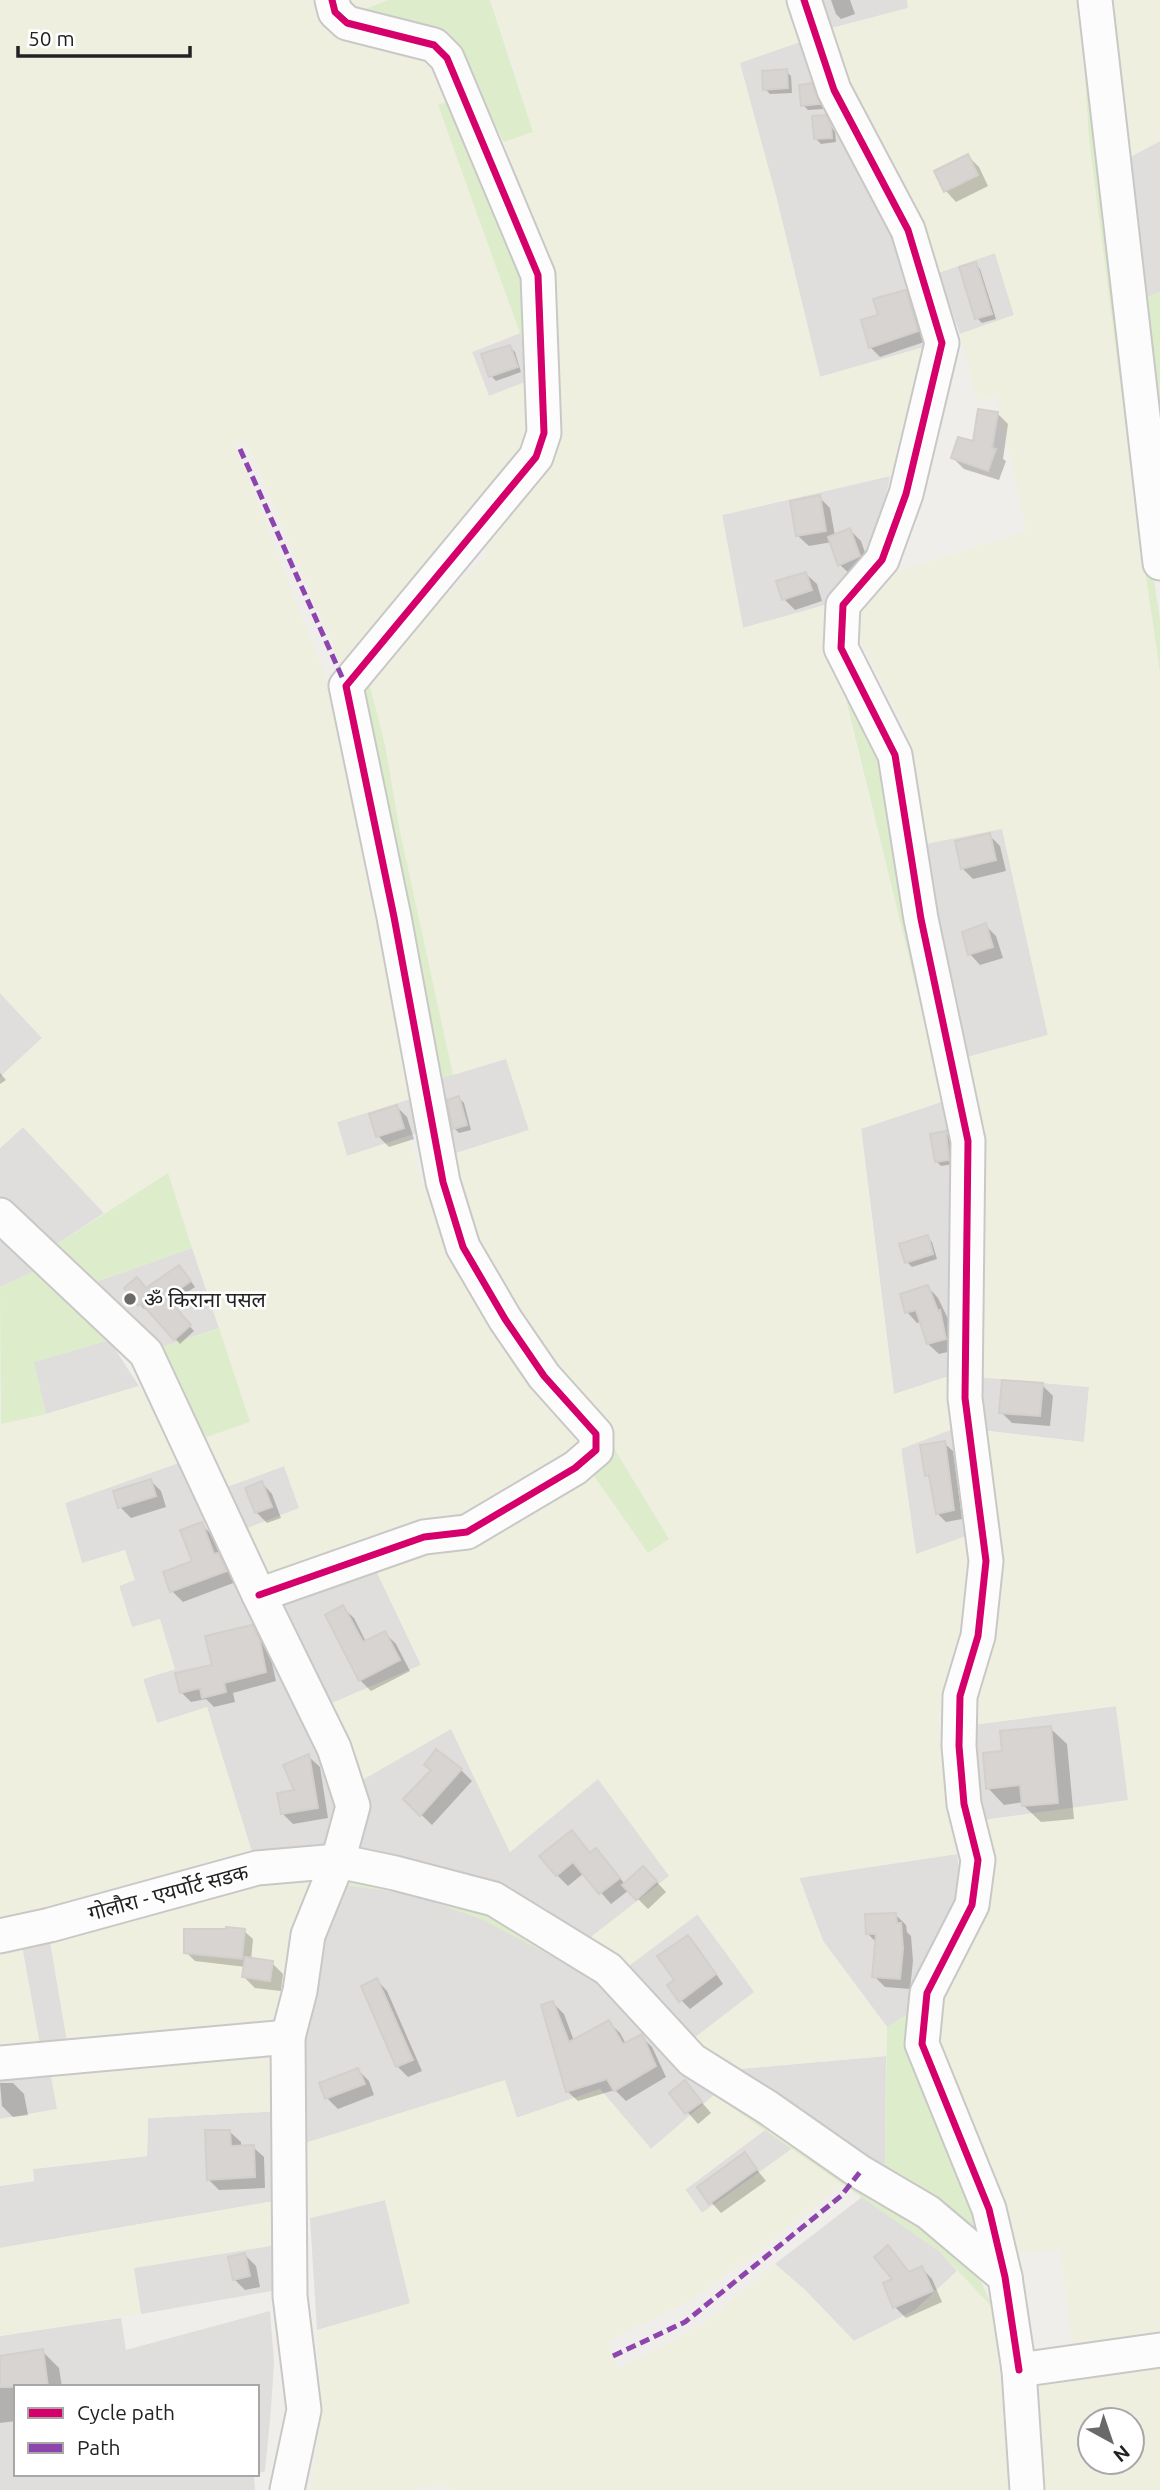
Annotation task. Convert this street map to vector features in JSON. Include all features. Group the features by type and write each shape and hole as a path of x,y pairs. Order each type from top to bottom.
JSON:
{"street":[{"path":"259,1595 424,1537 467,1532 575,1468 596,1450 596,1434 544,1376 505,1319 463,1247 443,1182 394,917 346,686 536,457 544,433 538,275 447,58 433,45 347,23 335,12 332,0"},
{"path":"803,0 834,90 908,230 942,343 906,494 882,560 843,605 841,648 895,755 920,919 968,1141 965,1398 986,1561 978,1636 960,1696 958,1746 964,1804 978,1860 972,1905 927,1993 922,2044 989,2209 1005,2277 1019,2370 1027,2490"},
{"path":"1095,0 1160,563"},
{"path":"0,1215 146,1353 334,1748 353,1806 338,1861 308,1935 300,1991 288,2037 290,2296 304,2410 287,2490"},
{"name":"गोलौरा - एयर्पोर्ट सडक","path":"0,1936 50,1925 257,1868 338,1861 394,1872 494,1899 608,1969 692,2060 767,2107 860,2172 928,2212 1005,2277"},
{"path":"0,2063 288,2037"},
{"path":"1019,2370 1160,2350"}],"shaded area":[{"path":"815,0 907,0 909,8 824,30"},
{"path":"803,41 900,240 931,345 820,377 776,196 739,62"},
{"path":"1160,141 1160,292 1145,298 1121,162"},
{"path":"995,253 1014,315 960,334 938,273"},
{"path":"520,333 536,378 489,396 472,352"},
{"path":"890,476 875,552 832,603 743,628 722,515"},
{"path":"1002,828 1048,1035 964,1058 920,845"},
{"path":"0,993 42,1038 0,1077"},
{"path":"506,1058 529,1130 450,1155 435,1080"},
{"path":"410,1099 417,1133 347,1156 337,1122"},
{"path":"944,1101 957,1165 952,1375 894,1395 861,1128"},
{"path":"23,1127 104,1213 48,1250 0,1203 0,1148"},
{"path":"0,1235 35,1271 0,1287"},
{"path":"192,1248 219,1328 156,1349 87,1285"},
{"path":"109,1340 139,1386 46,1414 33,1362"},
{"path":"978,1377 1089,1387 1084,1442 980,1430"},
{"path":"958,1427 969,1535 916,1555 901,1448"},
{"path":"187,1460 343,1802 336,1842 255,1862 207,1708 157,1723 143,1679 175,1669 132,1628 119,1585 125,1550 82,1564 65,1503"},
{"path":"284,1466 300,1509 240,1531 221,1489"},
{"path":"372,1562 421,1665 325,1706 278,1601"},
{"path":"1116,1706 1129,1801 984,1820 972,1725"},
{"path":"451,1728 510,1852 598,1778 670,1876 586,1941 359,1856 364,1811 357,1783"},
{"path":"957,1854 962,1890 912,2012 887,2027 823,1941 799,1877"},
{"path":"336,1884 408,1893 482,1919 600,1981 672,2063 714,2095 651,2149 600,2089 516,2118 505,2081 299,2145 299,2032"},
{"path":"697,1914 755,1992 689,2042 622,1971"},
{"path":"49,1935 68,2047 41,2051 21,1941"},
{"path":"886,2056 885,2163 865,2167 728,2070"},
{"path":"49,2066 58,2109 0,2119 0,2070"},
{"path":"282,2111 281,2200 0,2248 0,2186 34,2181 32,2169 147,2156 148,2118"},
{"path":"765,2130 792,2149 702,2213 685,2190"},
{"path":"862,2197 939,2251 957,2271 915,2310 854,2341 805,2290 775,2264"},
{"path":"385,2200 411,2304 317,2330 310,2218"},
{"path":"282,2244 283,2289 141,2314 133,2268"},
{"path":"270,2311 274,2362 265,2471 259,2473 259,2385 14,2385 14,2476 254,2476 255,2490 0,2490 0,2336 121,2318 126,2350"}],"green space":[{"path":"0,0 316,0 324,30 434,57 451,100 438,105 520,333 472,352 489,396 536,378 529,439 342,667 246,441 235,445 339,710 376,890 402,1064 410,1099 337,1122 347,1156 408,1137 446,1251 499,1336 581,1444 568,1462 451,1529 265,1586 240,1531 299,1508 284,1466 221,1489 198,1440 250,1422 168,1173 104,1213 23,1127 0,1148 0,1077 42,1038 0,993"},
{"path":"346,0 388,0 350,15"},
{"path":"388,0 490,0 533,132 504,142 458,52 350,15"},
{"path":"490,0 786,0 803,41 740,63 820,377 931,345 890,476 722,515 743,628 832,603 832,642 842,689 944,1101 861,1129 894,1394 952,1375 958,1427 901,1449 916,1554 969,1535 970,1598 959,1659 938,1716 957,1854 799,1878 823,1941 887,2027 886,2056 728,2070 689,2042 754,1992 698,1914 622,1971 586,1941 669,1876 598,1779 510,1852 451,1729 357,1783 325,1706 421,1665 372,1562 587,1466 648,1553 669,1539 589,1406 552,1367 473,1241 450,1155 529,1130 506,1059 453,1075 422,952 385,745 367,675 487,555 482,537 560,442 549,270 504,142 533,132"},
{"path":"907,0 1079,0 1108,283 1160,672 1160,2338 1072,2346 1060,2250 1011,2254 945,2066 937,2035 940,2003 984,1820 1128,1800 1116,1706 972,1725 991,1619 980,1430 1084,1442 1089,1387 978,1377 964,1058 1048,1035 1002,829 920,845 911,757 904,728 854,627 859,602 901,570 1027,531 996,396 977,401 960,334 1014,315 995,253 938,273 913,211 860,111 824,30 908,8"},
{"path":"1104,0 1160,0 1160,141 1120,162"},
{"path":"1083,44 1160,620 1160,672 1135,501 1089,138"},
{"path":"451,100 531,277 536,378 438,105"},
{"path":"1160,292 1160,481 1145,298"},
{"path":"832,642 884,772 949,1122"},
{"path":"367,675 385,745 400,832 453,1075 435,1080 356,699"},
{"path":"168,1173 192,1248 87,1285 48,1250"},
{"path":"35,1271 109,1340 34,1362 46,1414 1,1424 0,1287"},
{"path":"219,1328 250,1422 198,1440 156,1349"},
{"path":"139,1386 187,1460 65,1503 82,1563 125,1550 135,1580 119,1586 132,1627 160,1619 175,1669 143,1679 157,1723 207,1707 255,1862 0,1928 0,1421 1,1424 46,1414"},
{"path":"612,1445 669,1539 648,1553 587,1466"},
{"path":"323,1869 281,2024 68,2047 49,1935"},
{"path":"342,1876 488,1912 601,1977 941,2240 980,2279 993,2308 939,2251 688,2077 672,2063 600,1981 481,1919 408,1893 336,1884"},
{"path":"21,1941 41,2051 0,2055 0,1946"},
{"path":"912,2012 985,2244 865,2167 885,2163 887,2027"},
{"path":"280,2047 282,2111 148,2118 147,2156 33,2169 34,2181 0,2186 0,2119 57,2109 49,2066"},
{"path":"505,2080 517,2118 600,2089 651,2149 714,2095 765,2130 685,2189 702,2213 792,2149 843,2184 756,2253 688,2302 607,2342 618,2369 702,2325 775,2264 805,2290 854,2341 915,2310 957,2271 993,2308 1012,2490 451,2490 449,2486 407,2490 310,2490 322,2409 317,2330 410,2303 385,2200 310,2218 299,2145"},
{"path":"281,2200 282,2244 134,2268 141,2314 0,2336 0,2248"},
{"path":"1160,2367 1160,2490 1037,2490 1040,2387 1057,2375"}],"building":[{"path":"787,69 788,88 763,90 762,71"},
{"path":"812,83 820,104 801,106 799,85"},
{"path":"826,115 832,138 814,139 812,116"},
{"path":"968,154 978,175 944,192 934,171"},
{"path":"976,262 992,314 975,319 959,267"},
{"path":"906,290 918,331 869,348 861,320 878,315 873,299"},
{"path":"510,345 518,367 489,377 481,354"},
{"path":"978,409 998,412 992,448 996,449 988,471 951,458 958,437 973,441"},
{"path":"820,495 826,531 796,536 790,501"},
{"path":"850,528 860,556 838,566 828,537"},
{"path":"806,572 812,590 782,600 776,581"},
{"path":"990,833 996,860 961,869 955,841"},
{"path":"986,923 993,947 968,955 962,932"},
{"path":"459,1096 467,1125 453,1129 447,1100"},
{"path":"397,1105 404,1128 376,1137 369,1114"},
{"path":"946,1131 949,1160 935,1162 930,1134"},
{"path":"928,1235 933,1254 905,1263 899,1244"},
{"path":"179,1265 191,1281 167,1298 191,1325 174,1340 141,1303 138,1306 124,1288 137,1277 146,1288"},
{"path":"928,1285 938,1311 940,1310 946,1339 927,1344 916,1310 905,1313 900,1294"},
{"path":"1002,1380 1043,1383 1040,1416 999,1413"},
{"path":"945,1441 954,1510 936,1514 929,1475 925,1476 920,1445"},
{"path":"151,1479 156,1496 118,1508 113,1491"},
{"path":"262,1481 272,1507 255,1513 245,1488"},
{"path":"202,1522 214,1554 218,1553 227,1571 170,1592 163,1572 192,1561 180,1530"},
{"path":"343,1605 363,1642 385,1631 400,1660 359,1681 325,1615"},
{"path":"252,1625 260,1641 266,1672 224,1683 226,1692 202,1698 200,1688 180,1693 175,1673 212,1665 205,1636"},
{"path":"1051,1726 1058,1803 1022,1806 1020,1785 986,1789 983,1753 1002,1751 1000,1731"},
{"path":"436,1749 462,1769 420,1816 403,1799 431,1770 424,1765"},
{"path":"309,1754 318,1808 281,1814 277,1793 294,1790 283,1765"},
{"path":"572,1830 590,1853 596,1848 620,1878 599,1894 573,1862 556,1876 539,1856"},
{"path":"643,1866 657,1881 636,1900 622,1885"},
{"path":"896,1913 897,1923 901,1923 903,1949 900,1979 872,1977 876,1934 866,1934 865,1914"},
{"path":"184,1929 245,1929 242,1959 184,1953"},
{"path":"688,1935 716,1974 679,2002 667,1985 674,1980 657,1956"},
{"path":"245,1957 273,1961 270,1981 242,1977"},
{"path":"377,1978 413,2060 396,2067 361,1986"},
{"path":"553,2001 569,2042 609,2020 623,2044 642,2034 656,2066 614,2091 607,2079 566,2092 541,2005"},
{"path":"358,2068 365,2084 325,2099 319,2083"},
{"path":"685,2080 702,2102 685,2114 669,2093"},
{"path":"205,2130 230,2130 231,2146 254,2145 255,2177 207,2180"},
{"path":"745,2152 757,2169 709,2204 697,2187"},
{"path":"888,2245 909,2272 922,2266 933,2291 893,2308 883,2283 892,2279 874,2257"},
{"path":"245,2253 250,2276 233,2280 228,2257"},
{"path":"43,2349 48,2385 0,2387 0,2356"}],"marked path":[{"path":"240,449 346,686"},
{"path":"613,2356 685,2322 841,2196 860,2172"}],"cycle path":[{"path":"259,1595 424,1537 467,1532 575,1468 596,1450 596,1434 544,1376 505,1319 463,1247 443,1182 394,917 346,686 536,457 544,433 538,275 447,58 434,45 347,23 335,12 332,0"},
{"path":"804,0 834,90 908,230 942,343 906,494 882,560 843,605 841,648 895,755 921,919 968,1141 965,1398 986,1561 978,1636 960,1696 959,1746 964,1804 978,1860 972,1905 927,1993 922,2044 989,2209 1005,2277 1019,2370"}],"place":[{"name":"ॐ किराना पसल","path":"130,1299"}]}
